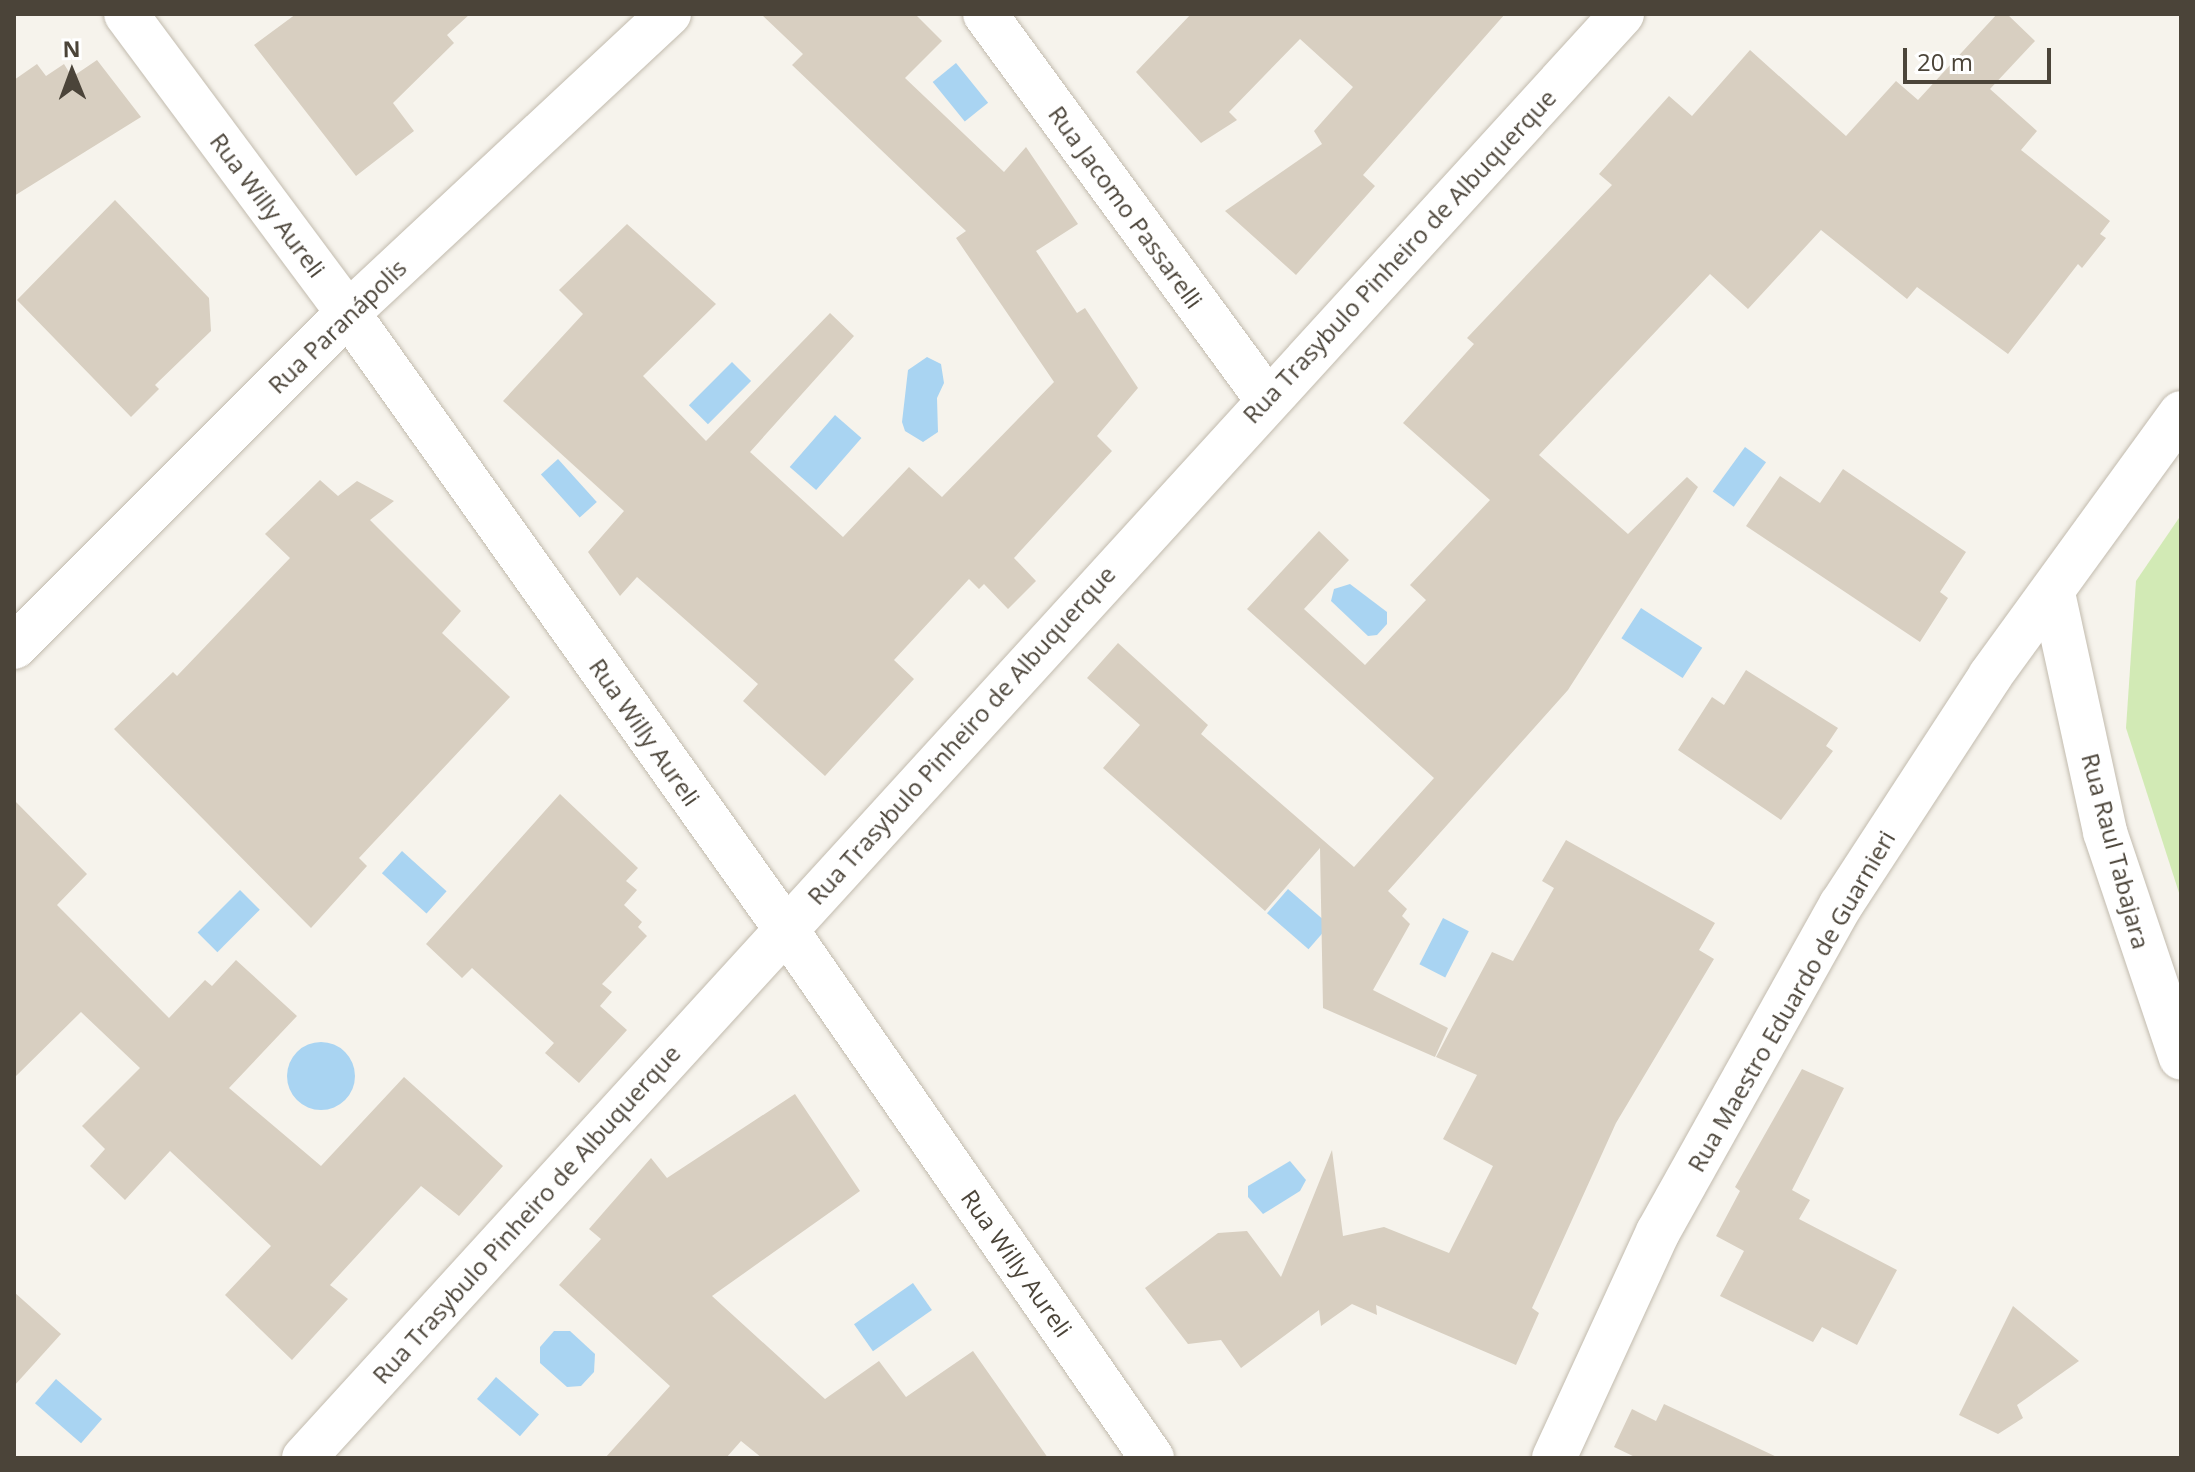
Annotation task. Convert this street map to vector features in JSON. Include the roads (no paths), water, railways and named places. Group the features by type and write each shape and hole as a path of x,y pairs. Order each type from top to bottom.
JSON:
{"street":[{"name":"Rua Willy Aureli","path":"126,14 348,313 785,928 1152,1458"},
{"name":"Rua Paranápolis","path":"14,647 348,313 669,14"},
{"name":"Rua Jacomo Passarelli","path":"985,14 1267,400"},
{"name":"Rua Trasybulo Pinheiro de Albuquerque","path":"304,1458 1622,14"},
{"name":"Rua Maestro Eduardo de Guarnieri","path":"1554,1458 1658,1232 1841,905 1990,676 2181,413"},
{"name":"Rua Raul Tabajara","path":"2053,593 2105,832 2181,1058"}],"water":[{"path":"956,63 988,103 965,122 933,82"},
{"path":"927,357 941,364 944,383 937,398 938,432 923,442 905,431 902,422 908,370"},
{"path":"732,362 751,381 708,424 689,405"},
{"path":"835,415 861,438 816,490 790,467"},
{"path":"1745,447 1766,462 1734,507 1713,491"},
{"path":"558,459 597,502 580,517 541,474"},
{"path":"1350,584 1387,612 1387,624 1377,635 1368,636 1331,601 1334,589"},
{"path":"1641,608 1702,648 1683,678 1621,638"},
{"path":"402,851 447,891 427,913 382,873"},
{"path":"1288,889 1330,925 1309,949 1267,913"},
{"path":"240,890 260,910 217,952 198,932"},
{"path":"1443,918 1469,931 1445,977 1419,964"},
{"path":"321,1042 345,1052 355,1076 345,1100 321,1110 297,1100 287,1076 297,1052"},
{"path":"1290,1161 1306,1180 1300,1191 1263,1214 1248,1197 1248,1186"},
{"path":"913,1283 932,1310 873,1351 854,1324"},
{"path":"554,1331 570,1331 595,1354 594,1372 581,1386 567,1387 540,1363 540,1347"},
{"path":"496,1377 539,1414 520,1436 477,1399"},
{"path":"56,1379 102,1419 81,1443 35,1403"}]}
